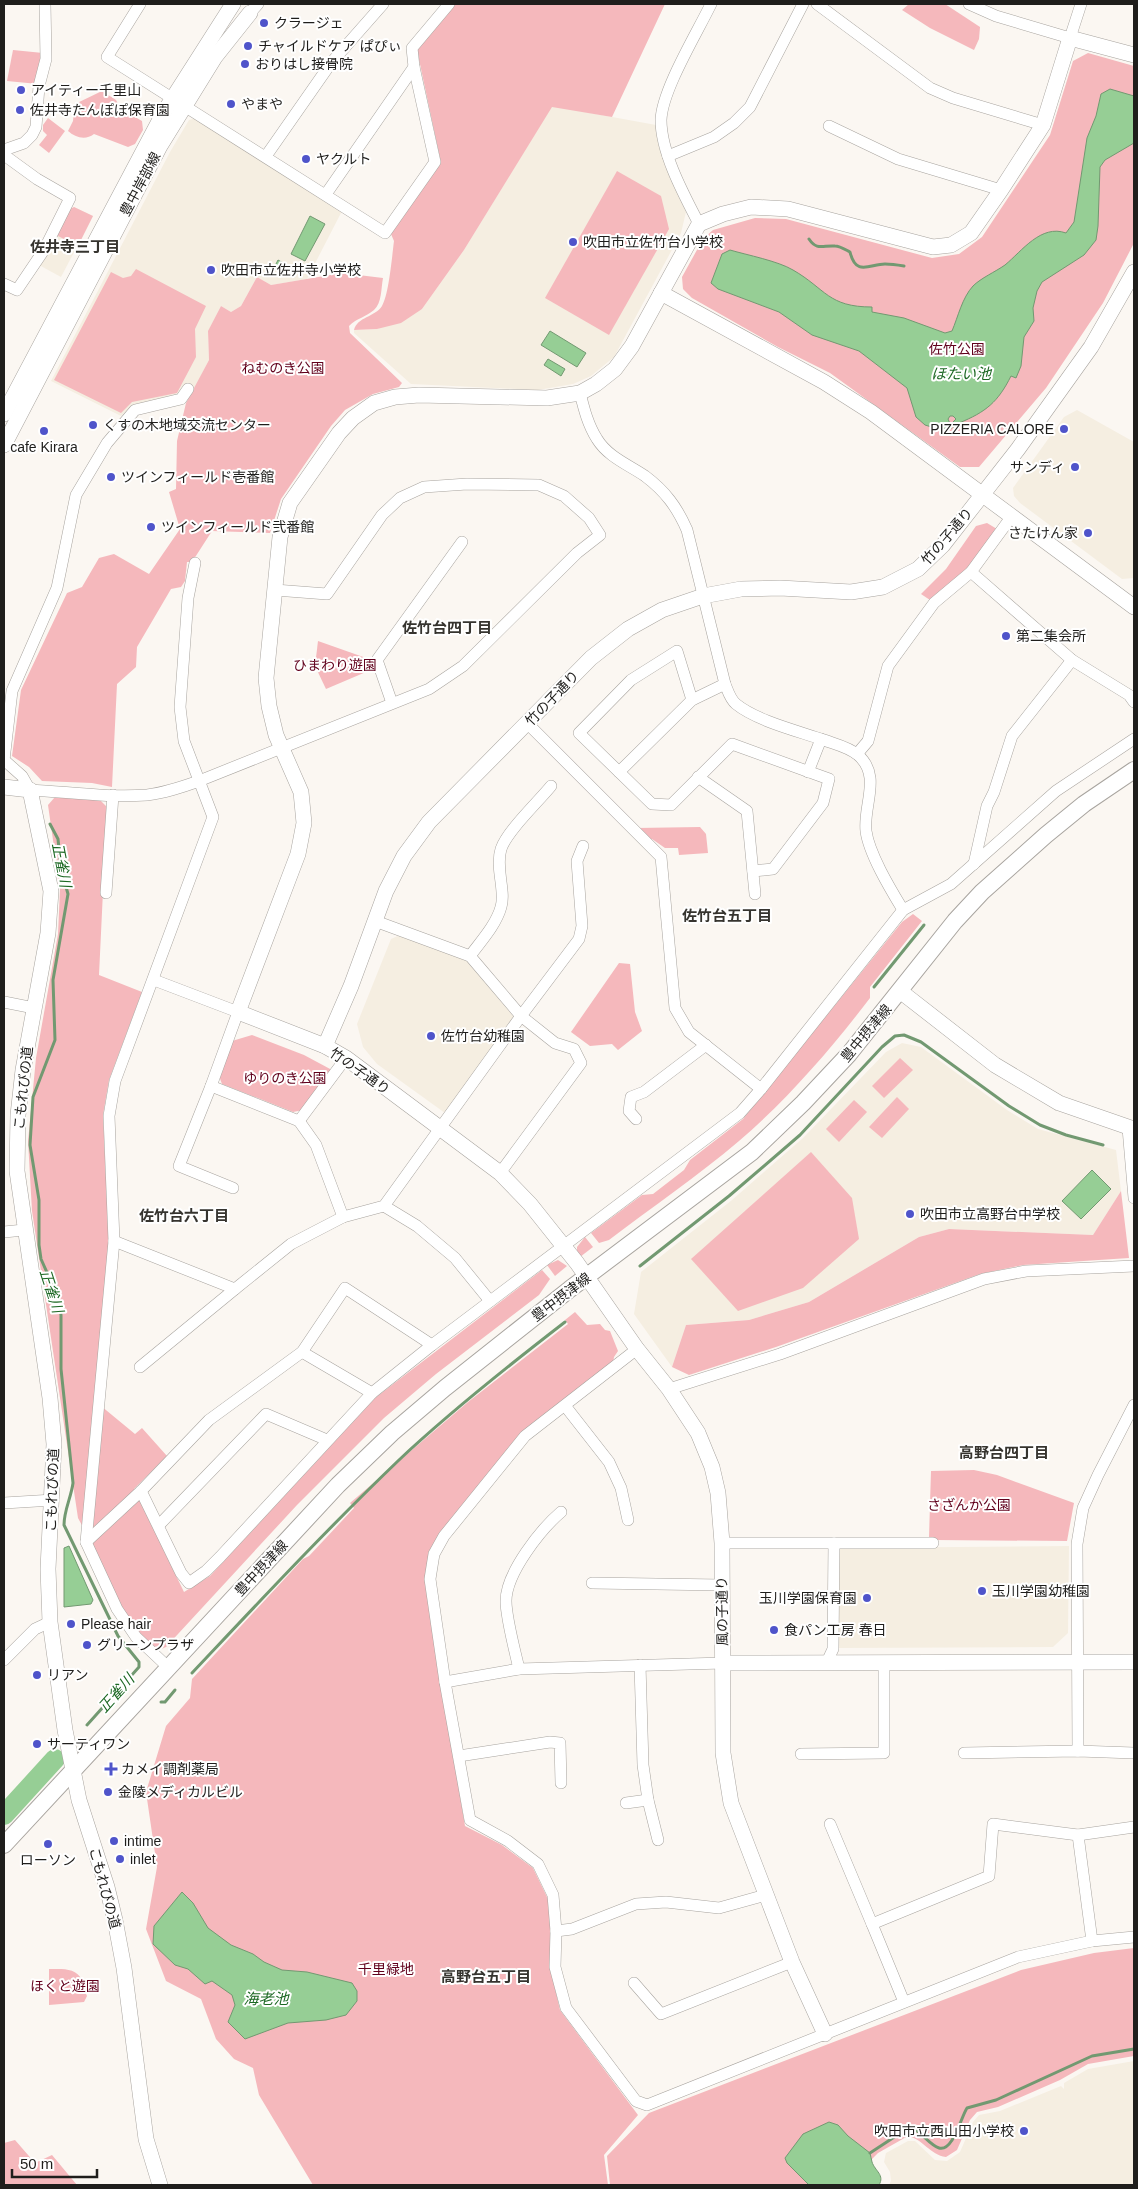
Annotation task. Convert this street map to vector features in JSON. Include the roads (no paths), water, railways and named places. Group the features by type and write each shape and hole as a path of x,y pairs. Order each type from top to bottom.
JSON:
{"main road":[{"name":"豊中摂津線","path":"4,1845 338,1485 392,1433 476,1363 752,1152 803,1103 849,1054 955,921 982,892 1084,804 1134,770"}],"street":[{"path":"4,150 24,143 32,135 36,127 40,86 46,60 45,4"},
{"path":"140,4 107,57 385,233 435,162 414,67 412,48 449,4"},
{"name":"豊中岸部線","path":"4,414 233,4"},
{"path":"266,156 331,63 383,4"},
{"path":"699,224 668,156 661,119 665,97 711,4"},
{"path":"668,156 714,137 734,124 750,107 804,4"},
{"path":"817,4 930,88 953,98 1043,125"},
{"path":"969,4 996,16 1134,55"},
{"path":"996,16 999,4"},
{"path":"233,1188 179,1166 298,854 304,823 300,792 276,735 269,706 266,678 280,537 290,503 339,433 353,418 374,403 395,397 419,395 547,398 580,392 596,384 615,370 632,346 699,224 723,214 751,208 788,209 933,247 951,245 970,233 1001,190 1043,125 1081,4"},
{"name":"豊中岸部線","path":"4,445 160,146 178,102 254,8"},
{"path":"326,194 414,67"},
{"path":"829,126 898,159 1001,190"},
{"path":"4,155 37,179 70,198 44,250 17,290 4,284"},
{"name":"竹の子通り","path":"587,1277 530,1204 500,1173 439,1130 346,1058 325,1046 386,891 404,856 429,822 528,724 591,658 628,629 662,610 703,596 741,589 780,588 851,592 884,587 918,569 943,545 1018,449 1091,347 1134,272"},
{"path":"661,294 824,382 871,412 1134,605"},
{"path":"30,790 22,776 4,760 12,691 57,588 76,495 107,443 135,410 181,399 188,388"},
{"path":"580,392 587,420 598,440 611,455 646,477 666,493 678,510 687,530 725,684 735,703 754,714 848,748 864,761 870,772 871,787 866,818 866,832 871,848 903,910"},
{"path":"4,787 113,795 146,795 169,791 199,781 429,689 463,666 577,553 600,535 589,518 564,496 538,485 467,484 424,487 400,498 382,515 327,594 275,590"},
{"path":"857,754 868,741 888,666 934,603 972,572 1012,516"},
{"path":"392,703 376,660 462,542"},
{"path":"169,1668 136,1637 117,1609 86,1542 114,1240 109,1116 115,1081 213,817 184,741 180,707 188,598 195,562"},
{"path":"972,572 1072,660 1129,694 1134,702"},
{"path":"692,700 677,651 630,680 580,733 652,804 671,805 732,744 829,779 823,803 773,870 753,871"},
{"path":"974,864 987,806 994,792 1012,736 1072,660"},
{"path":"620,772 692,700 725,684"},
{"path":"528,724 666,858 675,1008 689,1032 761,1089"},
{"path":"808,772 821,739"},
{"path":"141,1490 181,1573 189,1583 206,1571 220,1557 372,1393 432,1345 740,1113 903,910 952,884 1056,791 1134,739"},
{"path":"698,777 747,811 755,894"},
{"path":"470,956 491,927 502,906 493,858 513,830 551,786"},
{"name":"こもれびの道","path":"30,790 51,891 48,933 23,1070 10,1170 24,1230 50,1398 54,1444 53,1500 48,1569 50,1622 65,1730 79,1800 116,1920 146,2139 160,2185"},
{"path":"106,893 113,795"},
{"path":"140,1367 291,1244 343,1217 384,1206 579,939 582,926 577,861 583,846"},
{"path":"375,921 470,956 521,1016 555,1043 574,1049 581,1063 500,1173"},
{"path":"154,980 325,1046"},
{"path":"900,991 995,1065 1059,1103 1131,1129 1134,1198"},
{"path":"4,1002 34,1008"},
{"path":"636,1119 629,1111 631,1097 644,1092 706,1045"},
{"path":"299,1121 346,1058"},
{"path":"211,1086 299,1121 316,1145 343,1217"},
{"path":"384,1206 417,1226 455,1258 490,1301"},
{"path":"4,1232 24,1230"},
{"path":"114,1240 235,1289"},
{"path":"669,1389 780,1354 984,1279 1026,1271 1134,1266"},
{"name":"風の子通り","path":"587,1277 669,1389 698,1433 712,1467 718,1493 722,1543 723,1663 1134,1662"},
{"path":"86,1542 141,1490 209,1420 302,1352 345,1288 432,1345"},
{"path":"638,1349 525,1436 444,1536 434,1554 430,1579 445,1682 470,1820 508,1841 538,1864 553,1895 556,1931 555,1967 566,2008 636,2101 647,2105 1018,1957 1092,1941 1134,1937"},
{"path":"302,1352 372,1393"},
{"path":"1078,1751 1077,1544 1083,1508 1134,1405"},
{"path":"566,1406 609,1462 621,1488 628,1520"},
{"path":"159,1525 266,1414 327,1440"},
{"path":"4,1503 53,1500"},
{"path":"519,1669 506,1601 513,1573 550,1521 562,1512"},
{"path":"722,1543 933,1543"},
{"path":"826,1664 833,1648 834,1543"},
{"path":"592,1583 721,1585"},
{"path":"4,1660 35,1629 50,1622"},
{"path":"445,1682 519,1669 723,1663 723,1753 731,1803 792,1962 825,2034"},
{"path":"800,1754 884,1753 884,1664"},
{"path":"640,1665 643,1765 648,1800 658,1840"},
{"path":"459,1756 550,1742 560,1743 561,1783"},
{"path":"964,1753 1134,1752"},
{"path":"626,1803 648,1800"},
{"path":"830,1824 904,2002"},
{"path":"872,1924 988,1876 993,1824 1078,1835 1134,1827"},
{"path":"1078,1835 1092,1941"},
{"path":"556,1931 572,1930 636,1904 666,1902 719,1908 766,1895"},
{"path":"634,1984 661,2014 792,1962"}],"water":[{"name":"ほたい池","path":"1110,89 1134,96 1134,143 1105,160 1100,167 1096,240 1084,255 1042,282 1037,291 1033,308 1034,321 1024,337 1021,366 1016,378 1011,376 1001,393 990,405 977,415 959,423 959,428 954,428 953,422 956,419 953,416 950,416 948,419 952,428 938,429 925,425 916,417 907,388 859,351 812,335 779,312 718,289 711,283 722,254 730,250 787,267 804,277 828,296 846,304 872,307 872,312 904,318 945,333 952,331 963,302 973,286 1005,265 1032,240 1048,232 1066,233 1074,222 1087,138 1096,116 1101,94"},
{"path":"310,216 325,224 305,261 291,254"},
{"path":"278,260 292,268 288,276 274,268"},
{"path":"550,331 586,353 577,367 541,345"},
{"path":"548,359 565,369 561,376 544,365"},
{"path":"1092,1170 1111,1189 1081,1219 1062,1201"},
{"path":"69,1546 93,1600 91,1604 64,1607 64,1548"},
{"name":"海老池","path":"182,1892 193,1903 208,1928 231,1945 253,1954 264,1962 282,1970 307,1972 352,1983 357,1991 357,2001 346,2015 326,2020 288,2023 245,2039 228,2022 235,2005 232,1995 212,1981 205,1984 188,1969 175,1965 153,1944 154,1926"},
{"path":"829,2122 838,2125 848,2136 870,2153 873,2165 881,2178 879,2185 809,2185 787,2163 785,2158 803,2134"}],"waterway":[{"path":"809,239 820,247 837,246 843,248 850,252 853,260 860,267 885,264 904,266"},
{"name":"正雀川","path":"50,824 58,839 61,869 68,894 53,980 55,1040 33,1097 30,1145 39,1200 39,1245 41,1259 57,1295 61,1315 61,1369 73,1483 64,1525 118,1636 139,1662 139,1667 87,1725"},
{"path":"874,987 924,925"},
{"path":"640,1266 729,1196 800,1135 882,1047 895,1036 904,1035 921,1042 1009,1106 1040,1125 1066,1135 1103,1145"},
{"path":"192,1673 268,1592 399,1460 480,1389 565,1322"},
{"path":"161,1702 165,1702 175,1690"},
{"name":"正雀川","path":"4,1815 55,1759"},
{"path":"870,2153 905,2130 914,2129 936,2147 944,2148 956,2133 967,2108 996,2100 1092,2056 1134,2049"}],"place":[{"name":"クラージェ","path":"264,23"},
{"name":"チャイルドケア ぱぴぃ","path":"248,46"},
{"name":"おりはし接骨院","path":"245,64"},
{"name":"アイティー千里山","path":"21,90"},
{"name":"やまや","path":"231,104"},
{"name":"佐井寺たんぽぽ保育園","path":"20,110"},
{"name":"ヤクルト","path":"306,159"},
{"name":"吹田市立佐竹台小学校","path":"573,242"},
{"name":"吹田市立佐井寺小学校","path":"211,270"},
{"name":"くすの木地域交流センター","path":"93,425"},
{"name":"PIZZERIA CALORE","path":"1064,429"},
{"name":"cafe Kirara","path":"44,431"},
{"name":"サンディ","path":"1075,467"},
{"name":"ツインフィールド壱番館","path":"111,477"},
{"name":"ツインフィールド弐番館","path":"151,527"},
{"name":"さたけん家","path":"1088,533"},
{"name":"第二集会所","path":"1006,636"},
{"name":"佐竹台幼稚園","path":"431,1036"},
{"name":"吹田市立高野台中学校","path":"910,1214"},
{"name":"玉川学園幼稚園","path":"982,1591"},
{"name":"玉川学園保育園","path":"867,1598"},
{"name":"Please hair","path":"71,1624"},
{"name":"食パン工房 春日","path":"774,1630"},
{"name":"グリーンプラザ","path":"87,1645"},
{"name":"リアン","path":"37,1675"},
{"name":"サーティワン","path":"37,1744"},
{"name":"カメイ調剤薬局","path":"111,1769"},
{"name":"金陵メディカルビル","path":"108,1792"},
{"name":"intime","path":"114,1841"},
{"name":"ローソン","path":"48,1844"},
{"name":"inlet","path":"120,1859"},
{"name":"吹田市立西山田小学校","path":"1024,2131"}],"district":[{"name":"佐井寺三丁目","path":"75,246"},
{"name":"佐竹台四丁目","path":"447,627"},
{"name":"佐竹台五丁目","path":"727,915"},
{"name":"佐竹台六丁目","path":"184,1215"},
{"name":"高野台四丁目","path":"1004,1452"},
{"name":"高野台五丁目","path":"486,1976"}],"park label":[{"name":"佐竹公園","path":"957,349"},
{"name":"ねむのき公園","path":"283,368"},
{"name":"ひまわり遊園","path":"335,665"},
{"name":"ゆりのき公園","path":"285,1078"},
{"name":"さざんか公園","path":"969,1505"},
{"name":"千里緑地","path":"386,1969"},
{"name":"ほくと遊園","path":"65,1986"}]}
